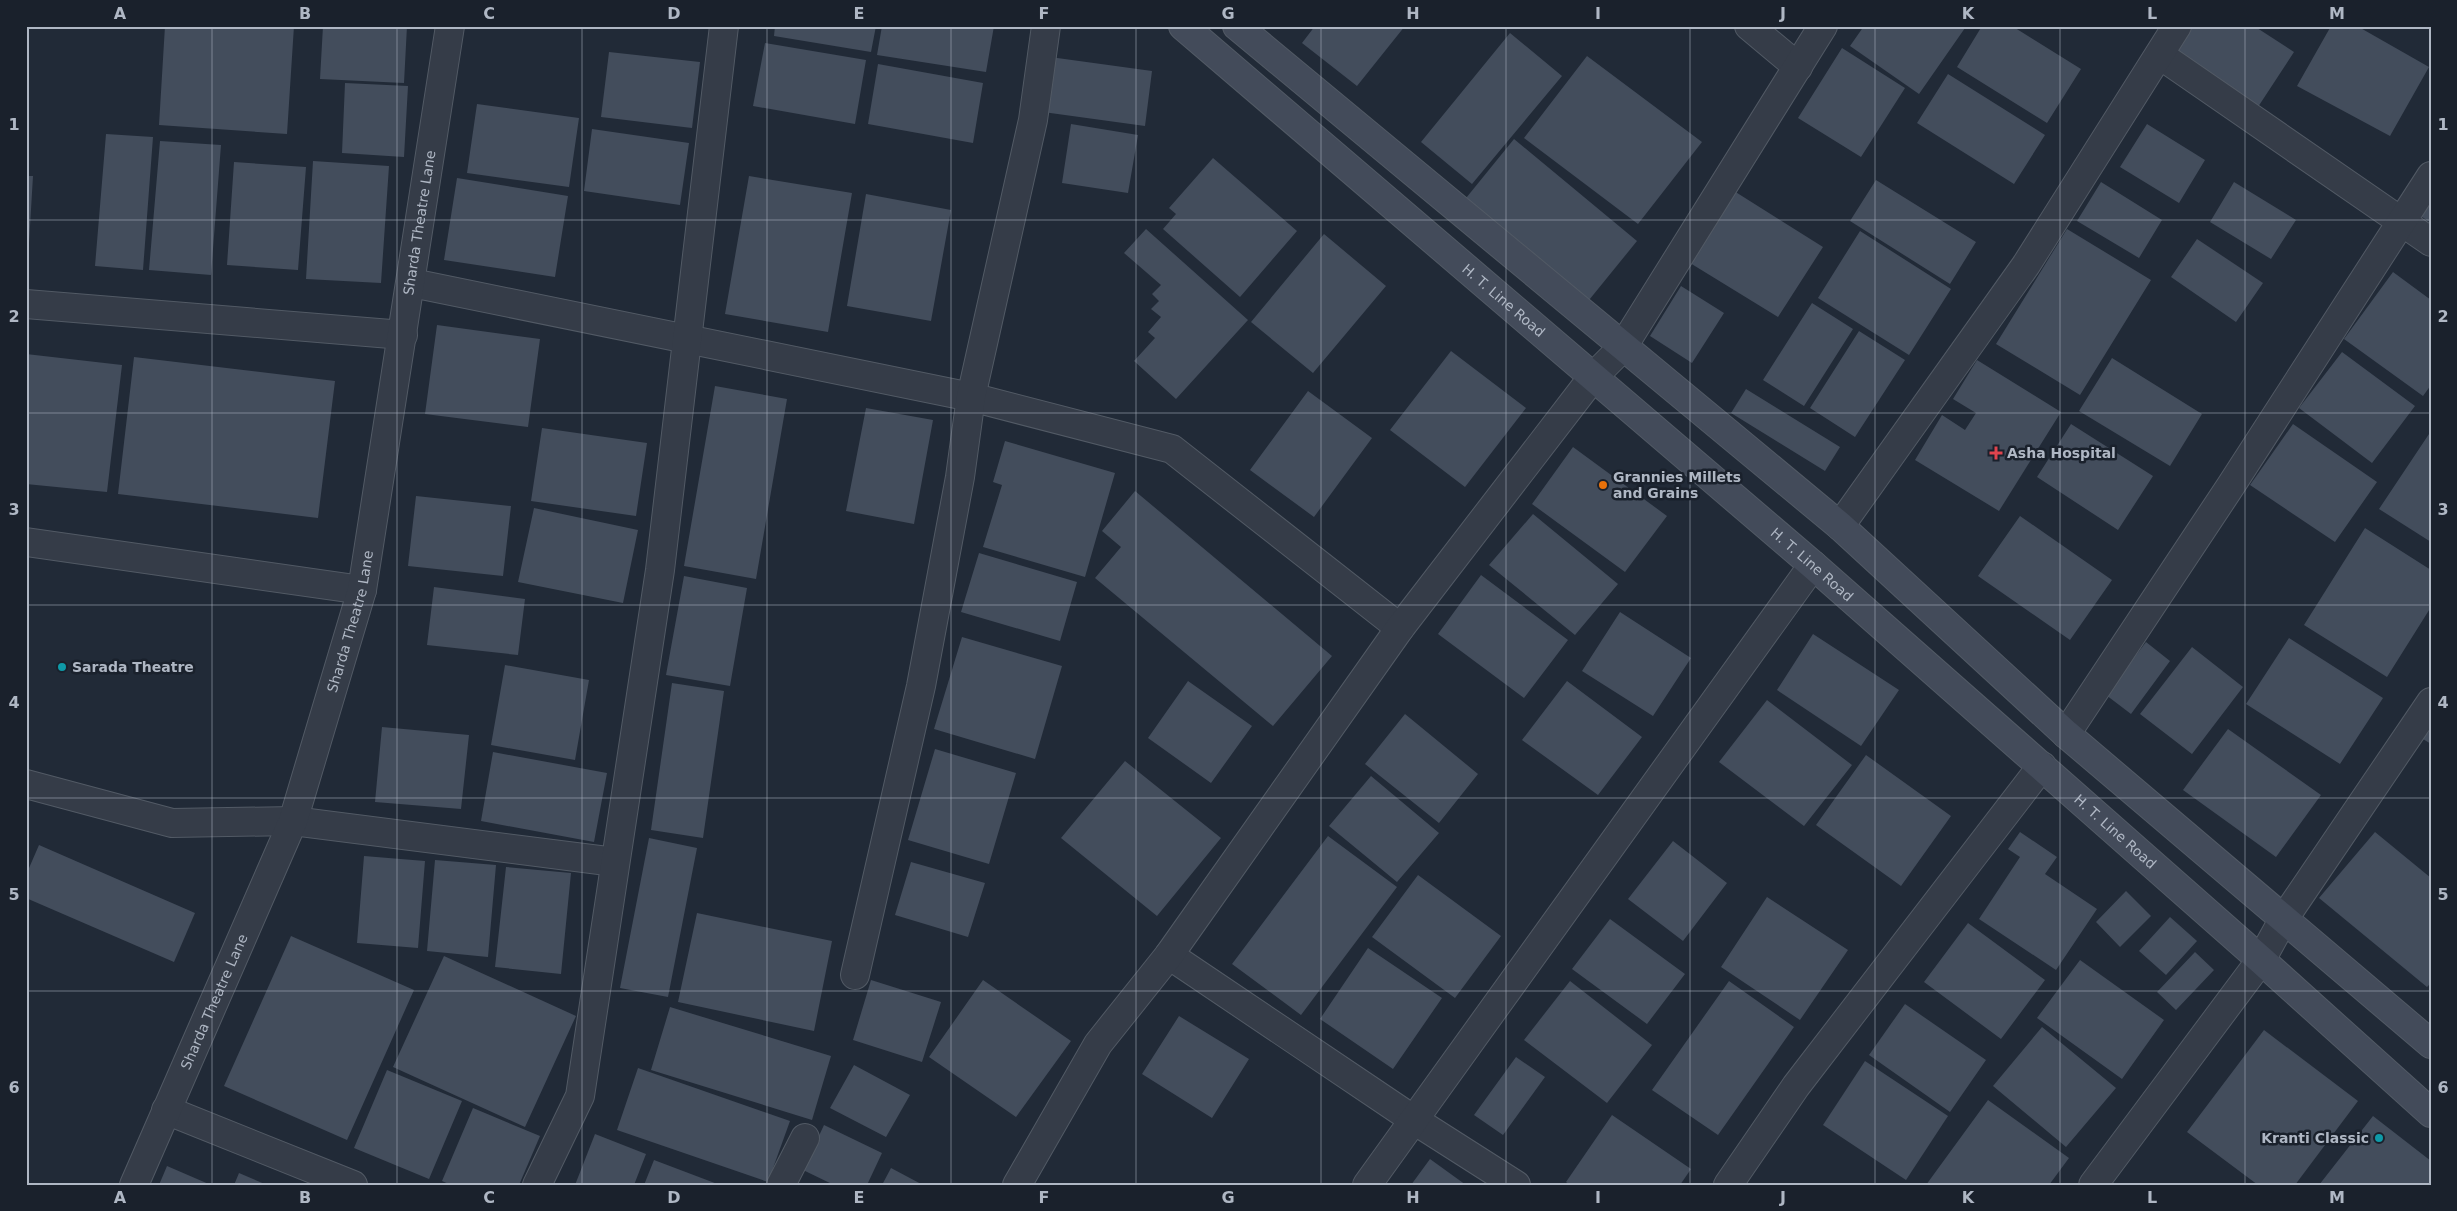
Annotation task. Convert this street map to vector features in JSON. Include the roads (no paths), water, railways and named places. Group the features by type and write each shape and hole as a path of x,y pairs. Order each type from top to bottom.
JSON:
{"street":[{"name":"Sharda Theatre Lane","path":"134,1185 293,822 362,590 412,283 450,26"},
{"path":"537,1185 580,1096 660,570 724,26"},
{"path":"855,975 921,686 960,478 971,397 1033,120 1046,26"},
{"name":"H. T. Line Road","path":"1183,26 1813,565 2261,960 2431,1113"},
{"path":"1237,26 1622,348 1840,526 2066,734 2431,1044"},
{"path":"1749,26 1798,67"},
{"path":"1017,1185 1098,1044 1169,955 1400,628 1593,377 1622,348 1824,26"},
{"path":"1840,526 2026,265 2177,26"},
{"path":"2160,55 2431,242"},
{"path":"2066,734 2431,176"},
{"path":"412,283 971,397 1172,449 1400,628"},
{"path":"26,304 403,335"},
{"path":"26,542 362,590"},
{"path":"1367,1185 1813,565"},
{"path":"2093,1185 2261,960 2283,920 2431,702"},
{"path":"1728,1185 1796,1086 2042,766"},
{"path":"26,784 172,823 293,822 615,862"},
{"path":"1169,955 1414,1120 1516,1185"},
{"path":"166,1110 354,1185"},
{"path":"781,1185 805,1138"}],"place":[{"name":"Asha Hospital","path":"1996,453"},
{"name":"Grannies Millets and Grains","path":"1603,485"},
{"name":"Sarada Theatre","path":"62,667"},
{"name":"Kranti Classic","path":"2379,1138"}]}
